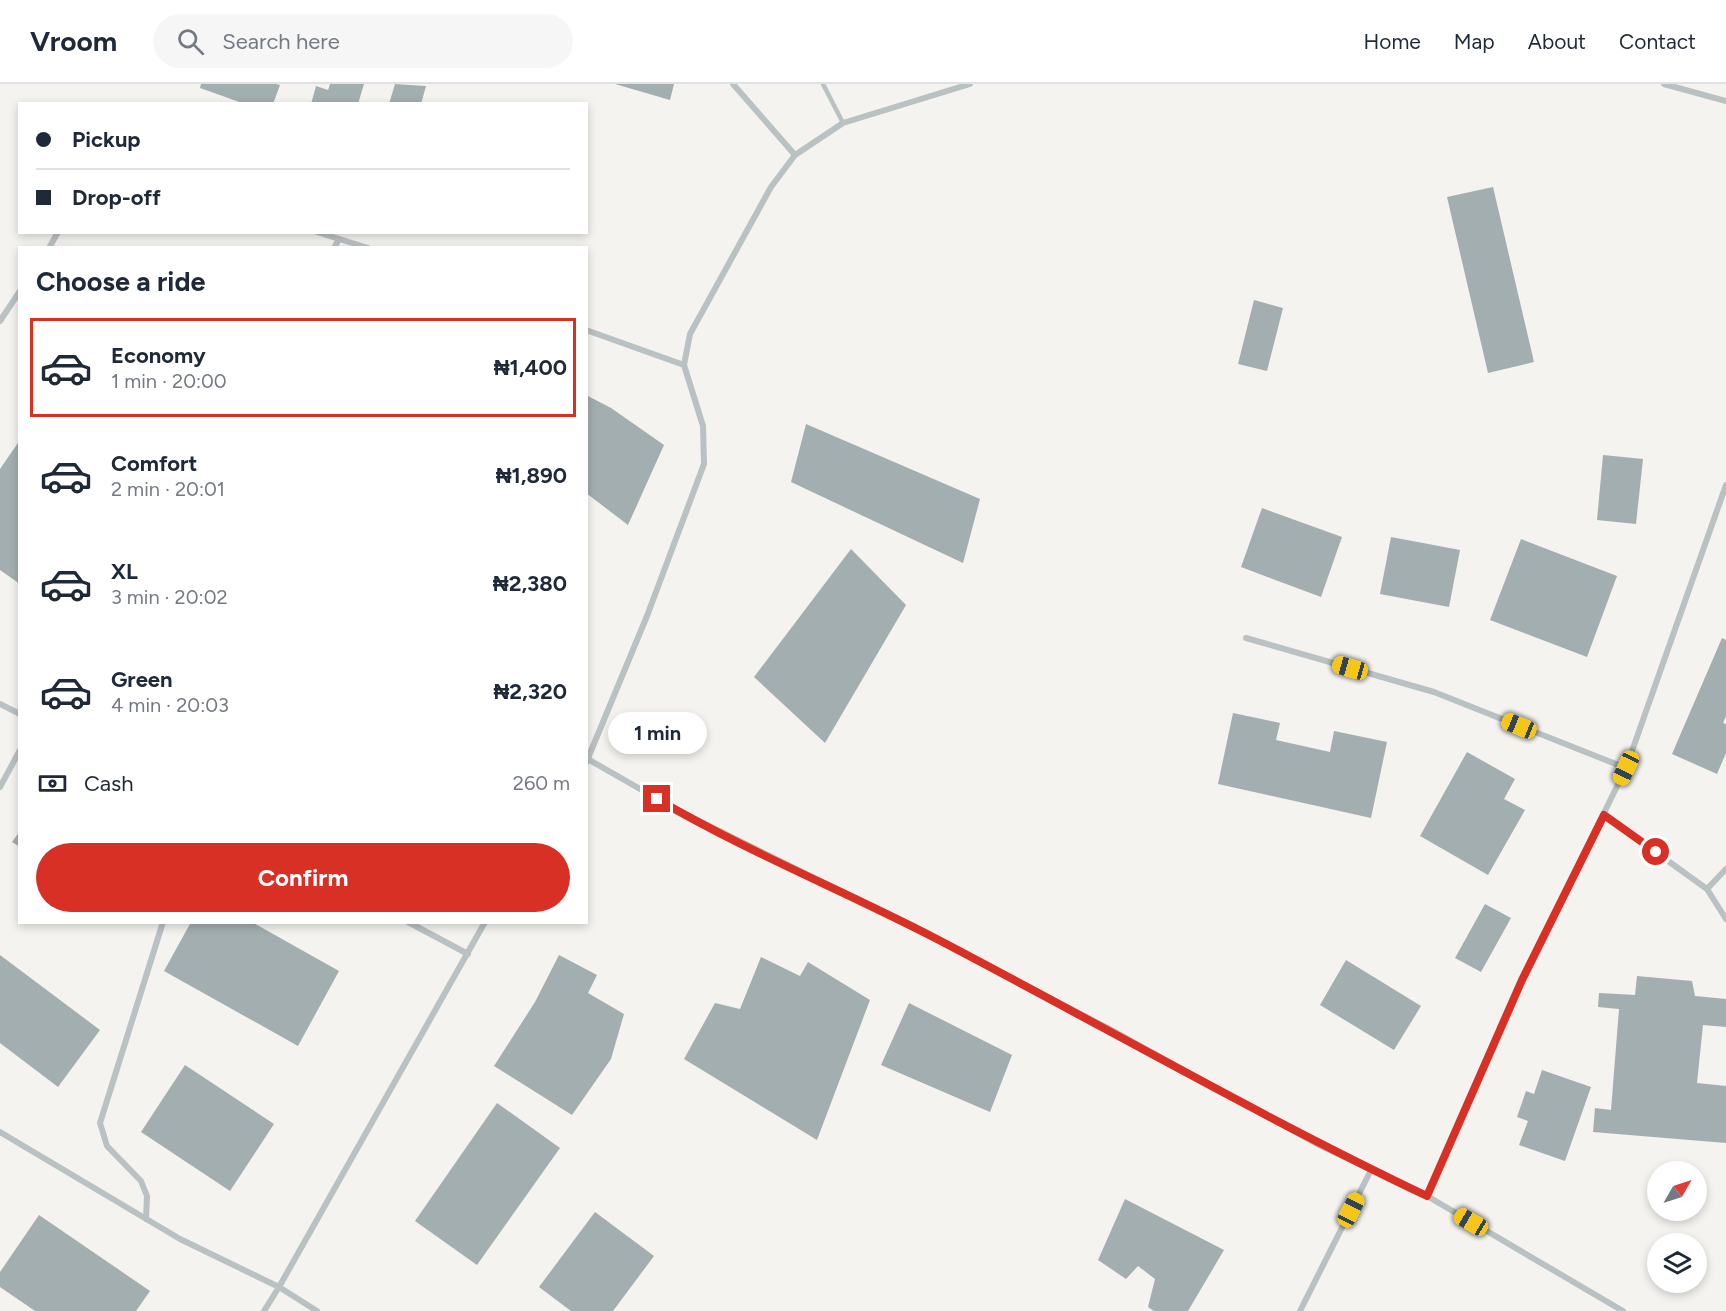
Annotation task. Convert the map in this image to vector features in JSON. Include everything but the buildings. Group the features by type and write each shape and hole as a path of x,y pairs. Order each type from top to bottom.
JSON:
{"street":[{"path":"733,84 795,155"},
{"path":"588,758 647,616 704,464 703,426 684,364 690,334 771,187 795,155 843,123 970,84"},
{"path":"1664,84 1726,101"},
{"path":"323,234 362,246"},
{"path":"335,246 339,239"},
{"path":"0,321 18,294"},
{"path":"588,331 684,364"},
{"path":"1427,1196 1522,980 1626,768 1726,485"},
{"path":"1246,638 1434,692 1626,768"},
{"path":"0,704 18,713"},
{"path":"0,787 18,754"},
{"path":"588,761 675,809 915,928 1117,1034 1317,1144 1427,1196 1623,1311"},
{"path":"1604,815 1707,889 1726,919"},
{"path":"1707,889 1726,870"},
{"path":"146,1219 147,1196 141,1180 107,1146 100,1124 162,924"},
{"path":"412,924 468,954"},
{"path":"264,1311 484,924"},
{"path":"0,1132 180,1239 279,1287 317,1311"},
{"path":"1300,1311 1371,1170"}],"lane":[{"path":"823,84 843,123"}],"route":[{"path":"657,799 790,868 915,928 1117,1034 1317,1144 1427,1196 1522,980 1604,815 1656,852"}]}
